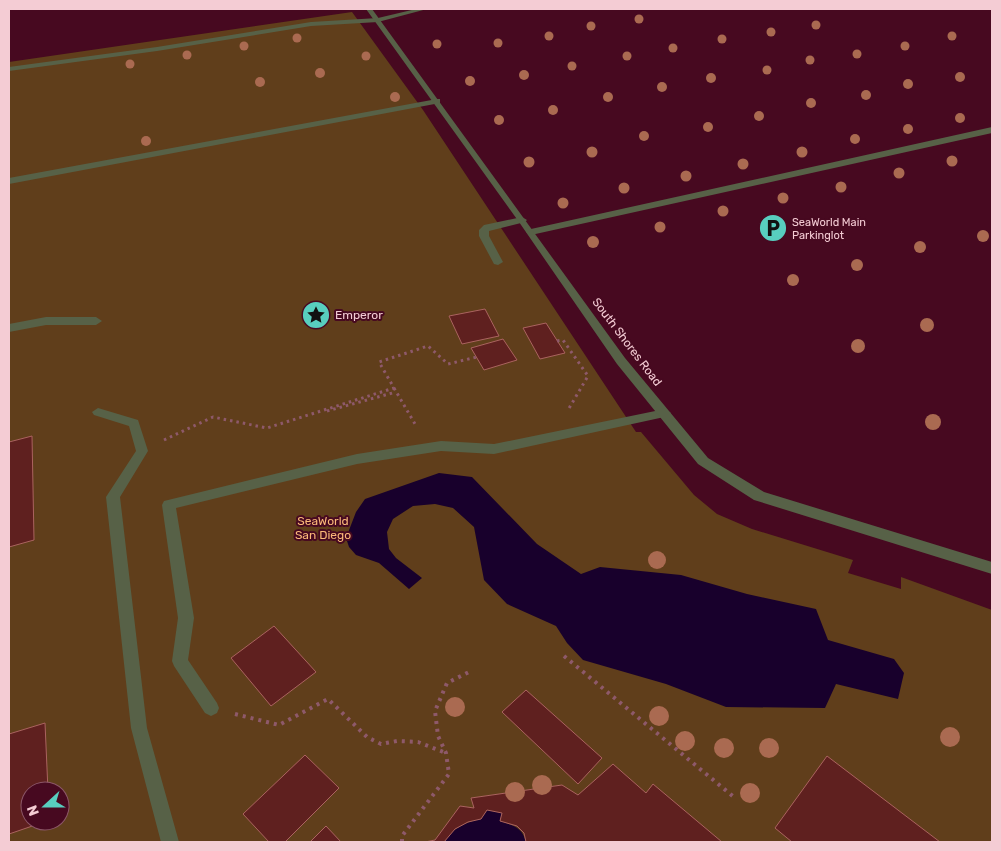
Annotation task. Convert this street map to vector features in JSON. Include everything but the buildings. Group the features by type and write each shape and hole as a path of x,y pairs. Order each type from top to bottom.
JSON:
{"street":[{"name":"South Shores Road","path":"369,9 531,232 621,361 703,461 759,496 992,568"},
{"path":"9,69 174,46 311,24 378,20 424,9"},
{"path":"9,181 437,101"},
{"path":"531,232 992,130"},
{"path":"498,262 484,236 484,230 487,227 522,220"},
{"path":"9,328 46,321 96,321"},
{"path":"98,412 134,423 142,451 114,497 139,728 170,842"},
{"path":"212,708 180,661 186,618 169,504 356,458 441,446 494,449 665,413"}],"path":[{"path":"557,341 563,340 588,376 566,412"},
{"path":"424,426 415,424 380,362 428,346 448,364 477,357"},
{"path":"142,451 213,417 267,428 395,390"},
{"path":"564,656 735,798"},
{"path":"402,842 402,836 449,774 446,754 438,736 436,711 447,683 471,671"},
{"path":"212,708 279,725 328,699 368,737 380,744 397,741 418,742 446,754"}],"green space":[{"name":"SeaWorld San Diego","path":"352,12 423,110 636,432 641,432 694,495 717,514 752,529 853,560 848,573 901,589 901,577 992,610 992,842 9,842 9,62"}],"shaded area":[{"path":"439,473 472,477 537,544 581,574 600,567 681,575 747,594 816,609 828,640 894,659 904,673 898,699 836,684 825,708 726,707 666,684 583,660 567,643 556,626 507,604 484,580 474,527 453,508 435,504 413,506 393,519 387,532 389,549 396,558 422,578 409,589 379,563 356,555 349,547 346,538 356,512 365,499"},
{"path":"487,810 502,813 500,821 520,830 526,842 444,842 460,826 481,819"}],"place":[{"name":"SeaWorld Main Parkinglot","path":"773,228"},
{"name":"Emperor","path":"316,315"}]}
